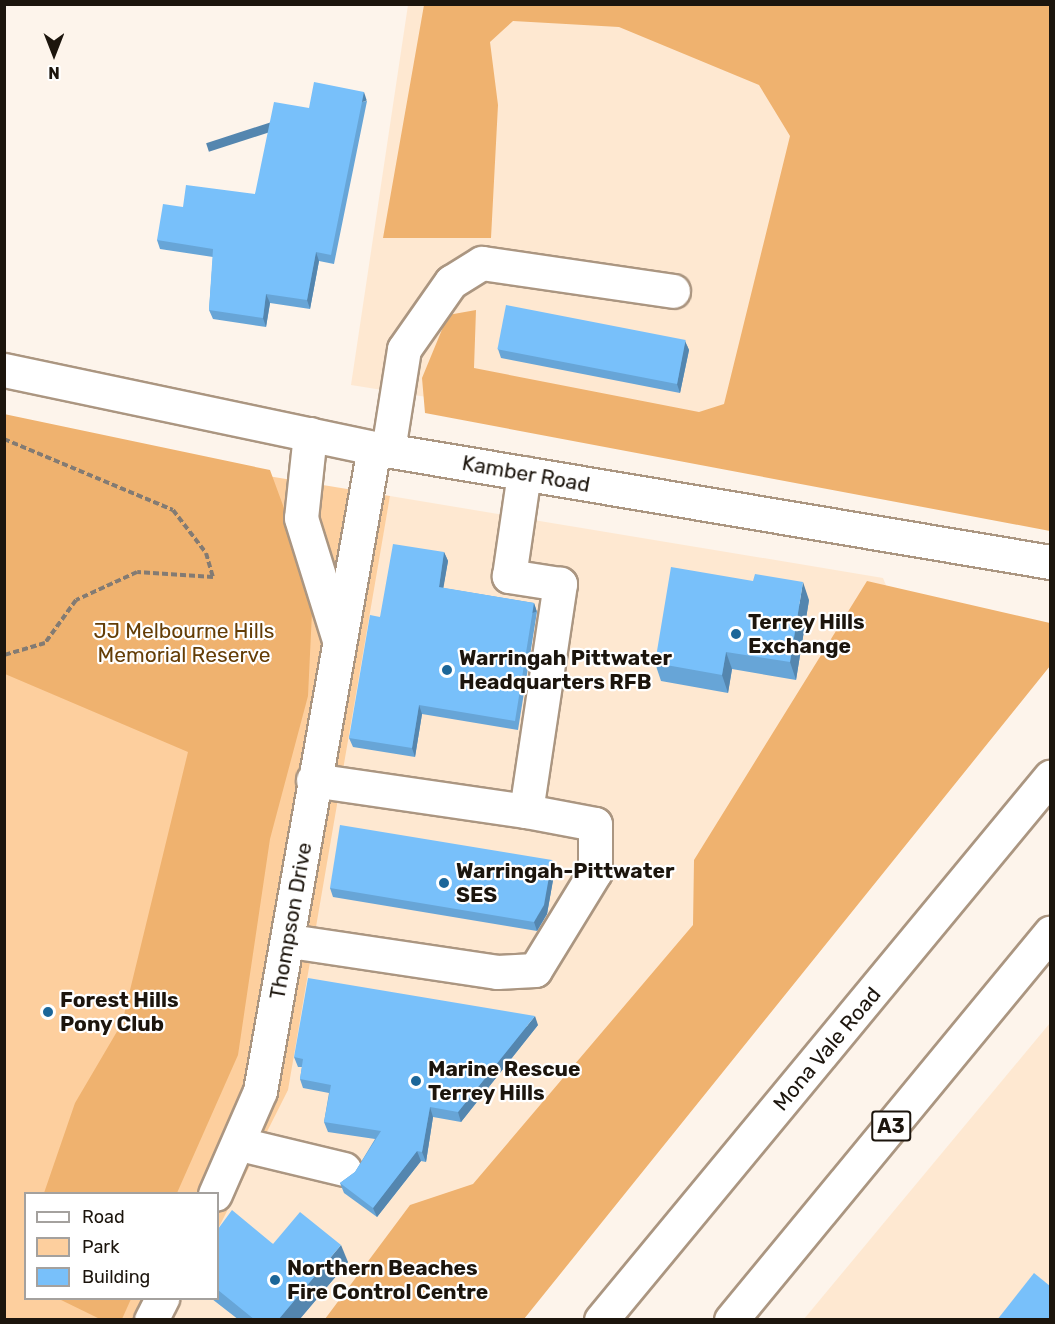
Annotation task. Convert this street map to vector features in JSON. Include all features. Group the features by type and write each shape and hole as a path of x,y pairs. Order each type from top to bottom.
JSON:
{"main road":[{"name":"Thompson Drive","path":"216,1192 240,1144 260,1091 290,941 313,780 339,639 404,349 451,282 482,263 673,291"},
{"name":"Kamber Road","path":"4,370 381,449 1050,562"},
{"name":"Thompson Drive","path":"310,434 301,518 339,639"},
{"path":"524,473 509,576 560,584 526,811"},
{"name":"Mona Vale Road","path":"601,1320 1050,777"},
{"path":"290,941 497,972 536,970 595,872 595,824 526,811 313,780"},
{"name":"A3","path":"731,1320 1050,933"},
{"path":"240,1144 344,1169"}],"path":[{"path":"4,439 173,510 206,553 213,577 137,572 76,600 45,643 4,655"}],"shaded area":[{"path":"408,5 1050,5 1050,496 351,385"},
{"path":"390,496 883,578 957,760 492,1319 172,1320 182,1300 219,1300 219,1225 338,783"},
{"path":"1050,1023 1050,1319 804,1319"}],"green space":[{"path":"424,5 1050,5 1050,531 425,413 422,378 448,315 476,310 474,368 699,412 724,404 790,136 759,85 619,27 513,21 490,42 498,105 491,238 383,238"},
{"path":"4,414 270,470 302,557 312,612 308,696 270,839 238,1055 177,1192 44,1192 75,1103 122,1023 188,752 5,674"},
{"name":"JJ Melbourne Hills Memorial Reserve","path":"4,433 390,496 288,1090 219,1227 219,1192 24,1192 24,1300 182,1300 172,1319 5,1319"},
{"path":"867,581 1050,623 1050,666 524,1319 325,1319 410,1205 473,1184 693,925 694,860"},
{"path":"61,1300 130,1300 122,1319 102,1320"}],"building":[{"path":"314,82 364,92 331,255 316,252 307,300 266,294 263,318 209,310 213,249 157,240 163,204 183,207 186,185 255,194 274,102 309,108"},
{"path":"506,305 686,340 677,384 497,349"},
{"name":"Warringah Pittwater Headquarters RFB","path":"393,544 444,552 439,587 534,603 515,721 419,705 412,748 349,738 370,615 380,617"},
{"name":"Terrey Hills Exchange","path":"671,567 753,581 755,574 803,582 790,662 726,652 722,675 655,663"},
{"name":"Warringah-Pittwater SES","path":"340,825 552,860 544,905 534,922 330,888"},
{"name":"Marine Rescue Terrey Hills","path":"308,978 535,1016 458,1112 430,1107 422,1152 417,1151 373,1208 340,1183 355,1172 381,1131 324,1122 331,1085 300,1079 303,1059 294,1057"},
{"name":"Northern Beaches Fire Control Centre","path":"232,1210 273,1244 300,1212 341,1245 278,1320 255,1320 219,1291 219,1228"},
{"path":"1034,1273 1050,1286 1050,1320 997,1320"}],"place":[{"name":"Terrey Hills Exchange","path":"736,634"},
{"name":"Warringah Pittwater Headquarters RFB","path":"447,670"},
{"name":"Warringah-Pittwater SES","path":"444,883"},
{"name":"Forest Hills Pony Club","path":"48,1012"},
{"name":"Marine Rescue Terrey Hills","path":"416,1081"},
{"name":"Northern Beaches Fire Control Centre","path":"275,1280"}]}
